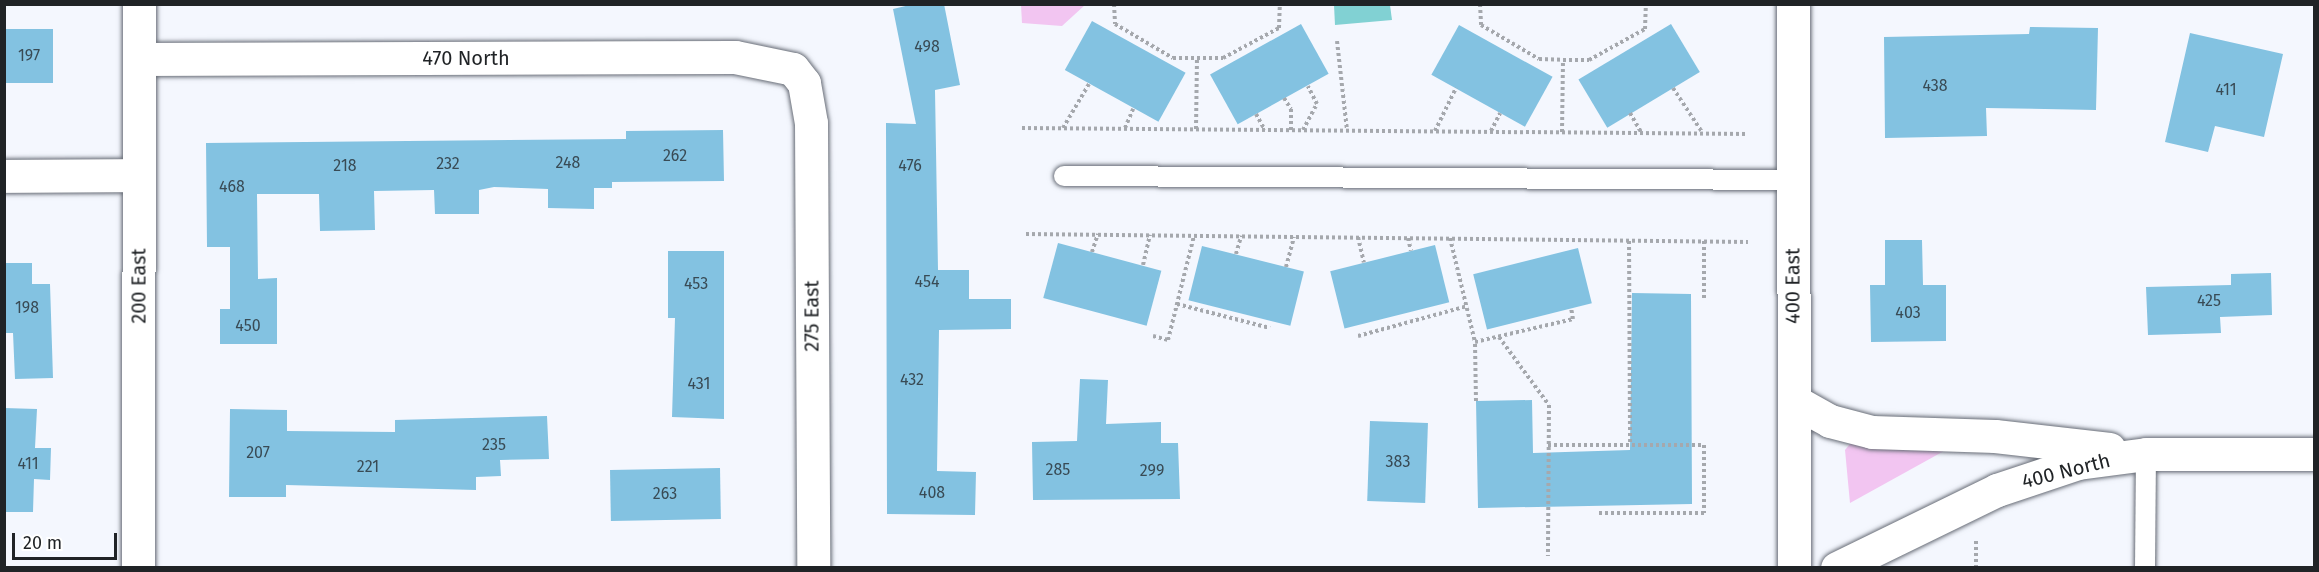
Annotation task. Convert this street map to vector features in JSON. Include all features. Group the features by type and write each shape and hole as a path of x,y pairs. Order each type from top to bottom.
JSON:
{"street":[{"name":"200 East","path":"138,567 139,4"},
{"name":"400 East","path":"1793,4 1794,567"},
{"name":"470 North","path":"139,59 735,57 793,69"},
{"name":"275 East","path":"793,69 804,83 812,123 813,567"},
{"path":"4,176 139,175"},
{"path":"1794,401 1830,421 1872,432 1995,436 2146,454"},
{"name":"400 North","path":"1837,567 2037,475 2146,454 2314,454"}],"lane":[{"path":"1064,177 1793,180"},
{"path":"2145,567 2146,454"}],"path":[{"path":"1114,4 1115,24 1173,58 1223,58 1279,28 1280,4"},
{"path":"1480,4 1481,25 1539,59 1563,60 1589,60 1645,29 1646,4"},
{"path":"1337,41 1347,130"},
{"path":"1196,129 1197,58"},
{"path":"1562,132 1563,60"},
{"path":"1063,128 1089,84"},
{"path":"1303,130 1317,104 1308,86"},
{"path":"1435,131 1456,88"},
{"path":"1673,88 1703,133"},
{"path":"1284,98 1291,109 1291,130"},
{"path":"1124,128 1133,109"},
{"path":"1491,131 1500,113"},
{"path":"1630,113 1641,132"},
{"path":"1256,114 1265,130"},
{"path":"1022,128 1748,134"},
{"path":"1026,234 1748,242"},
{"path":"1092,252 1098,234"},
{"path":"1143,265 1150,235"},
{"path":"1153,336 1168,340 1194,236"},
{"path":"1236,254 1241,236"},
{"path":"1286,267 1293,237"},
{"path":"1358,237 1364,262"},
{"path":"1408,238 1411,251"},
{"path":"1450,238 1475,342 1476,401"},
{"path":"1629,241 1630,445"},
{"path":"1704,241 1704,298"},
{"path":"1177,304 1270,328"},
{"path":"1358,336 1468,306"},
{"path":"1475,342 1574,319 1571,308"},
{"path":"1499,338 1549,405 1548,556"},
{"path":"1548,445 1704,445 1704,513 1598,513"},
{"path":"1976,541 1976,567"}],"shaded area":[{"path":"1085,4 1062,26 1022,23 1021,5"},
{"path":"1854,439 1943,449 1944,451 1850,503 1845,450"}],"water":[{"path":"1334,5 1390,5 1392,20 1335,25"}],"building":[{"path":"914,4 944,4 960,85 935,90 938,270 969,270 969,299 1011,299 1011,329 939,330 937,471 976,472 975,515 887,514 886,123 916,124 893,9"},
{"path":"1092,21 1186,73 1158,122 1065,70"},
{"path":"1301,24 1329,74 1238,124 1210,74"},
{"path":"1671,24 1700,72 1607,128 1578,80"},
{"path":"1459,25 1553,77 1525,127 1431,75"},
{"path":"2030,27 2098,28 2096,110 1986,108 1987,136 1885,138 1884,37 2029,34"},
{"path":"4,29 53,29 53,83 4,83"},
{"path":"2190,33 2283,54 2264,137 2215,126 2208,152 2165,142"},
{"path":"723,130 724,181 612,182 612,188 594,188 594,209 548,208 548,189 494,187 479,190 479,214 435,214 434,190 374,191 375,230 320,231 319,194 257,194 258,279 277,278 277,344 220,344 220,309 230,309 230,247 207,247 206,143 626,139 626,131"},
{"path":"1885,240 1922,240 1923,285 1946,285 1946,341 1871,342 1870,285 1885,285"},
{"path":"1058,243 1161,271 1147,326 1043,298"},
{"path":"1435,245 1449,302 1344,328 1330,271"},
{"path":"1202,246 1304,271 1290,326 1188,300"},
{"path":"1578,248 1592,303 1487,329 1473,274"},
{"path":"668,251 724,251 724,419 672,417 675,318 668,318"},
{"path":"4,263 32,263 32,284 50,284 53,378 15,379 13,333 4,333"},
{"path":"2271,273 2272,315 2220,317 2221,333 2148,335 2146,287 2231,285 2231,274"},
{"path":"1632,293 1691,294 1692,504 1478,508 1476,401 1532,400 1533,453 1630,450"},
{"path":"1080,379 1108,380 1106,424 1161,422 1161,443 1178,443 1180,499 1033,500 1032,442 1077,441"},
{"path":"4,408 37,409 35,448 51,448 50,480 34,479 33,512 4,512"},
{"path":"230,409 287,410 287,431 395,432 395,420 547,416 549,459 500,460 501,476 476,477 476,490 286,485 286,497 229,497"},
{"path":"1370,421 1428,423 1425,503 1367,501"},
{"path":"720,468 721,519 611,521 610,470"}]}
